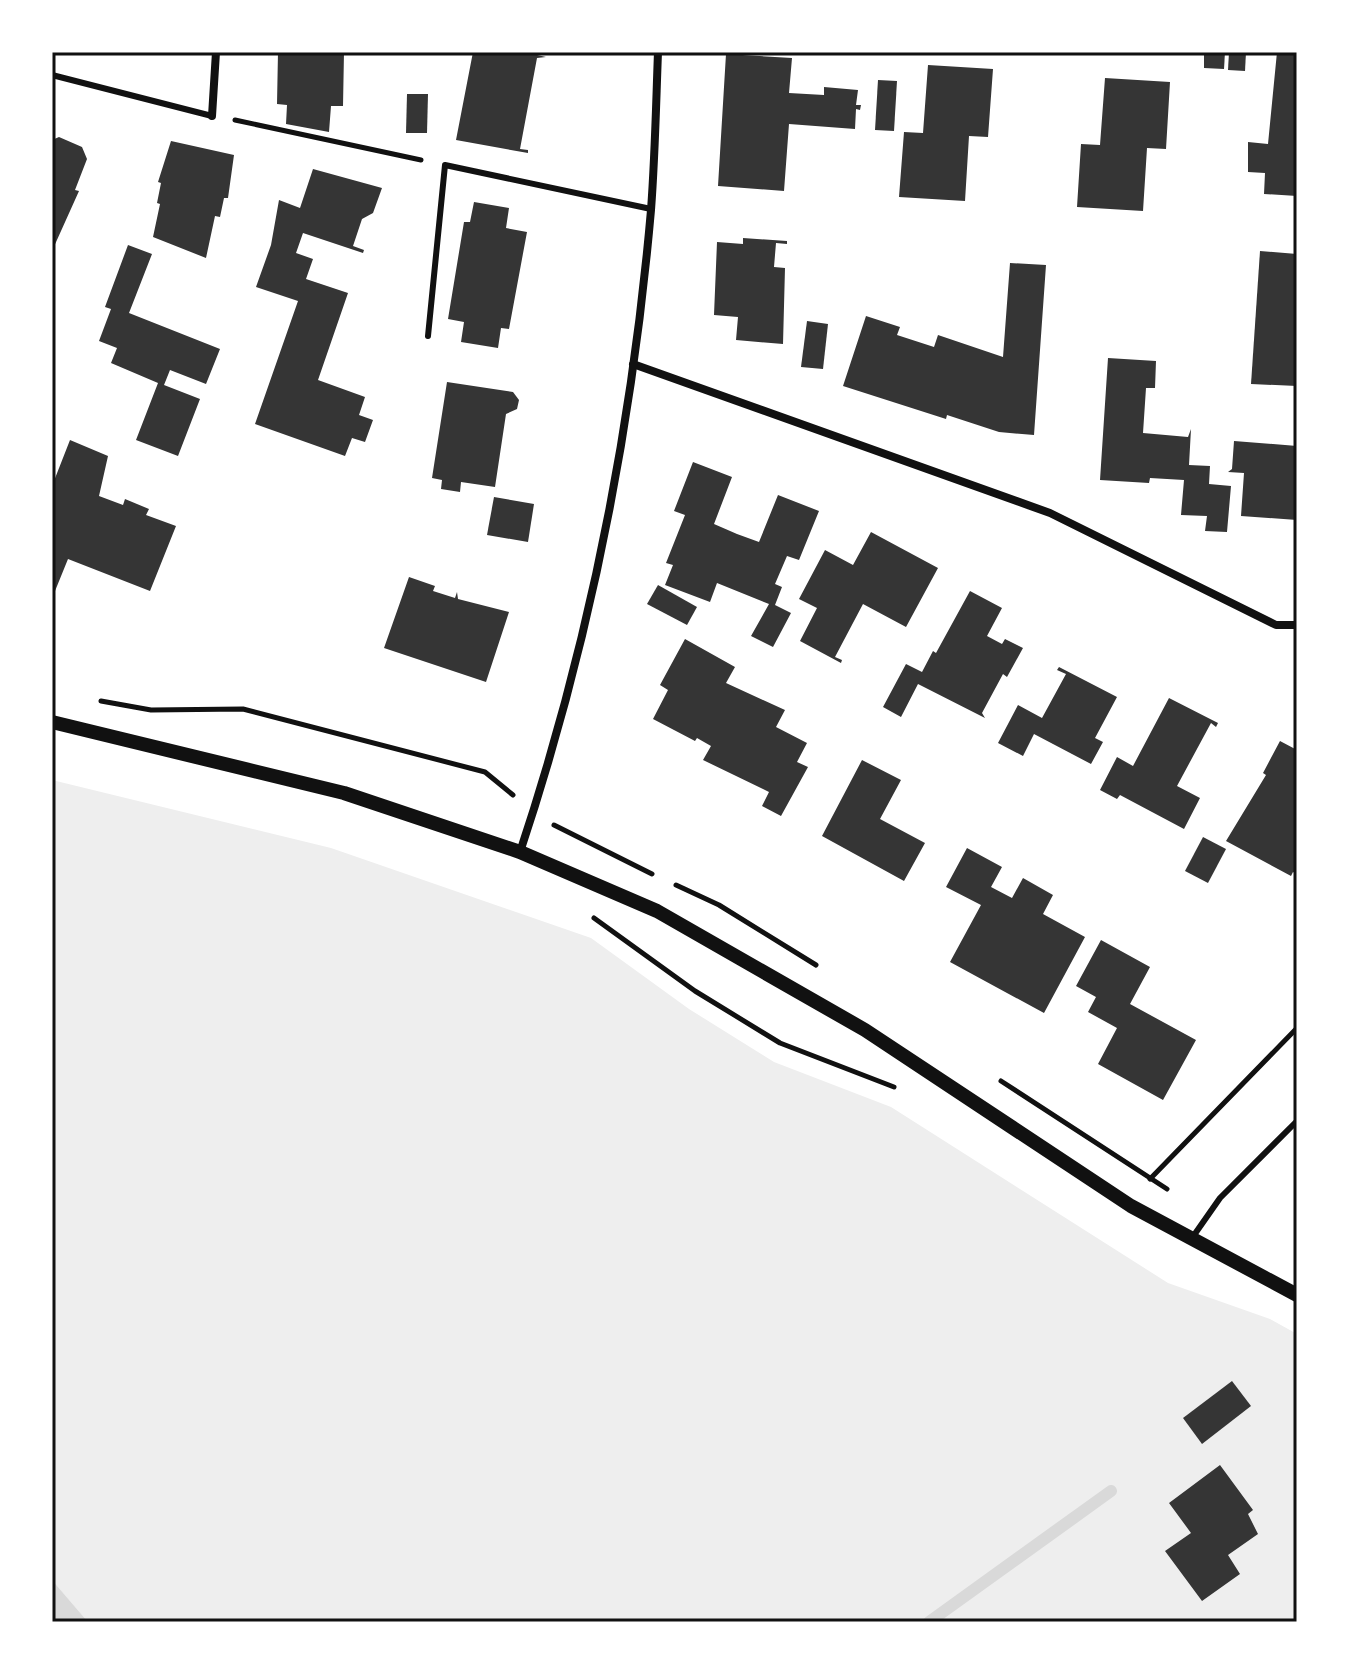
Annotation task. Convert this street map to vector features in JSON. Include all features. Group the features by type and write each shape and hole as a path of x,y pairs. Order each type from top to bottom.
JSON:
{"street":[{"path":"212,116 216,52"},
{"path":"520,852 534,811 592,595 633,364 651,209 658,52"},
{"path":"633,364 1050,513 1276,625 1297,625"},
{"path":"52,722 344,793 520,852 657,911 865,1030 1131,1206 1190,1241 1297,1295"}],"lane":[{"path":"52,75 212,116"},
{"path":"428,336 445,165 651,209"},
{"path":"1190,1241 1220,1198 1297,1121"}],"path":[{"path":"212,116 445,165"},
{"path":"91,699 151,710 243,709 485,772 534,811"},
{"path":"582,913 597,919 695,991 780,1043 897,1088"},
{"path":"1131,1206 1157,1169 1297,1028"}],"shaded area":[{"path":"52,780 331,848 591,938 689,1009 774,1062 891,1107 1168,1283 1270,1319 1297,1334 1297,1622 88,1622 52,1580"},
{"path":"52,1580 88,1622 52,1622"}],"building":[{"path":"278,52 344,52 343,106 331,106 329,132 286,124 287,105 277,104"},
{"path":"473,52 524,52 546,57 537,58 520,149 528,150 528,153 456,140"},
{"path":"1204,52 1225,52 1224,69 1204,68"},
{"path":"1229,52 1246,52 1245,71 1228,70"},
{"path":"1277,52 1297,52 1297,196 1264,194 1265,173 1248,172 1248,142 1268,144"},
{"path":"726,54 792,58 789,93 824,95 824,87 858,90 856,105 861,105 860,110 856,109 855,129 789,124 784,191 718,186"},
{"path":"928,65 993,69 988,137 969,136 965,201 899,197 904,132 923,133"},
{"path":"1105,78 1170,82 1166,149 1147,148 1143,211 1077,207 1081,144 1100,145"},
{"path":"878,80 897,81 894,131 875,130"},
{"path":"407,94 428,94 427,133 406,133"},
{"path":"59,137 82,147 87,159 75,190 79,191 52,251 52,140"},
{"path":"171,141 234,155 228,198 224,198 220,217 215,216 206,258 153,237 160,204 157,203 161,183 158,182"},
{"path":"313,169 382,188 373,213 362,219 353,246 364,250 363,253 303,233 296,253 313,259 306,279 348,293 318,380 365,397 359,415 373,420 365,442 352,438 345,456 255,424 298,301 256,287 271,245 279,200 300,208"},
{"path":"474,202 509,208 506,228 527,232 509,329 501,328 498,348 461,342 464,322 448,319 464,222 470,222"},
{"path":"743,238 787,241 787,244 776,243 774,267 785,268 783,344 736,340 738,317 714,315 717,242 743,244"},
{"path":"128,245 152,254 129,313 220,349 206,384 170,370 164,385 200,399 178,456 136,440 158,383 111,363 117,348 99,341 111,309 105,307"},
{"path":"1260,251 1297,254 1297,386 1251,384"},
{"path":"1010,263 1046,265 1034,435 999,432 947,415 946,419 843,386 866,316 900,327 897,335 934,347 938,335 1003,357"},
{"path":"807,321 828,324 823,369 801,367"},
{"path":"1108,358 1156,361 1155,388 1146,388 1143,433 1188,437 1191,429 1189,465 1210,466 1209,484 1231,486 1227,532 1205,531 1207,516 1181,515 1184,480 1150,478 1149,483 1100,480"},
{"path":"447,382 513,392 519,400 517,409 506,414 495,487 461,482 460,492 441,489 442,480 432,478"},
{"path":"70,440 108,456 99,496 123,505 125,499 149,509 146,515 176,526 150,591 68,559 55,591 52,590 52,486"},
{"path":"1234,441 1297,446 1297,520 1241,516 1244,473 1228,472 1232,469"},
{"path":"693,462 732,477 714,524 737,534 759,542 778,495 819,511 799,560 787,556 775,584 782,587 775,605 791,613 773,647 751,636 769,604 717,583 710,602 665,585 673,565 666,563 685,515 674,511"},
{"path":"494,497 534,504 528,542 487,535"},
{"path":"871,532 938,568 906,627 863,604 835,657 842,660 841,663 800,641 817,608 799,599 825,550 853,565"},
{"path":"409,577 435,586 433,591 455,598 457,592 458,599 509,612 486,682 384,648"},
{"path":"658,585 697,607 687,625 647,604"},
{"path":"970,591 1002,608 987,636 1002,644 1005,639 1023,648 1007,677 1003,674 982,713 985,718 918,684 901,717 883,707 906,664 922,672"},
{"path":"685,639 735,667 726,683 785,710 776,727 807,743 797,762 808,767 781,816 762,806 769,792 703,760 711,746 653,719 668,690 660,685"},
{"path":"1059,667 1117,697 1095,738 1103,742 1091,764 1034,734 1023,756 998,743 1018,705 1042,718 1066,674 1057,670"},
{"path":"1169,698 1218,723 1216,727 1211,723 1177,786 1200,798 1184,829 1120,795 1117,799 1100,790 1117,757 1133,766"},
{"path":"1280,741 1297,750 1297,874 1293,872 1291,876 1226,841 1266,775 1263,773"},
{"path":"862,760 901,780 880,819 925,843 904,881 822,836"},
{"path":"1203,837 1226,849 1208,883 1185,871"},
{"path":"967,848 1002,867 991,887 1012,898 1023,878 1053,895 1043,914 1085,937 1044,1013 950,962 981,905 946,887"},
{"path":"1101,940 1150,967 1130,1004 1196,1040 1163,1100 1098,1064 1117,1028 1088,1012 1096,997 1076,986"},
{"path":"1232,1381 1251,1406 1202,1444 1183,1418"},
{"path":"1220,1465 1253,1510 1248,1514 1258,1534 1228,1555 1240,1574 1202,1601 1165,1551 1191,1533 1169,1503"}],"waterway":[{"path":"929,1622 1111,1491"}]}
